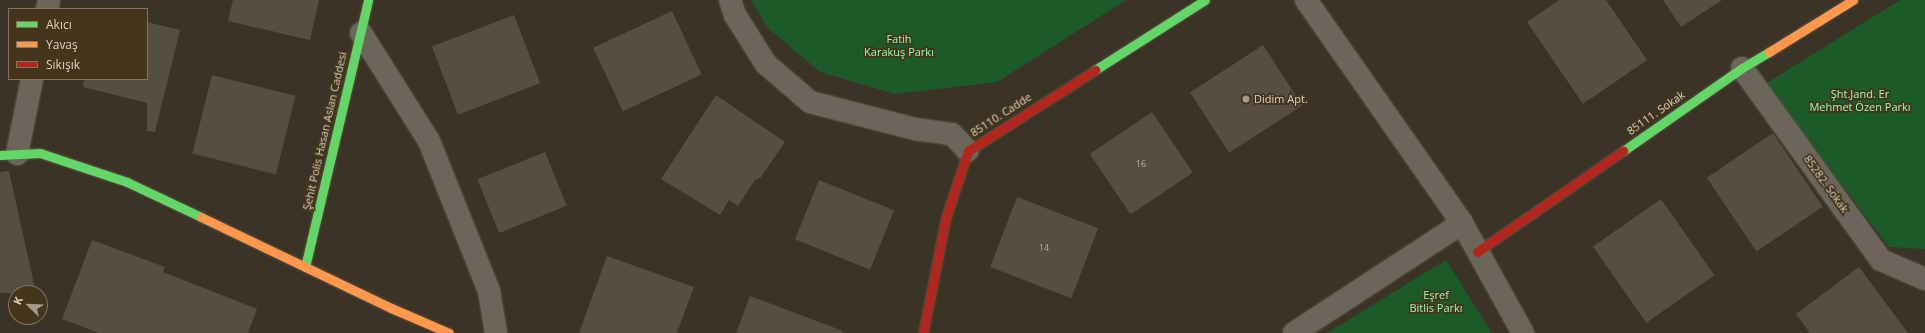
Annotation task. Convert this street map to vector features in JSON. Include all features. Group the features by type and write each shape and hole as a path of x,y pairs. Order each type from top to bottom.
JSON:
{"street":[{"name":"Şehit Polis Hasan Aslan Caddesi","path":"305,267 368,0"},
{"path":"730,0 735,15 766,64 810,102 914,129 952,134 968,151"},
{"name":"85110. Cadde","path":"923,333 946,217 968,151 1205,0"},
{"path":"1306,0 1462,223 1523,333"},
{"name":"85111. Sokak","path":"1477,252 1742,68 1853,0"},
{"path":"361,33 429,141 489,291 496,333"},
{"name":"85282. Sokak","path":"1742,68 1881,260 1925,279"},
{"path":"32,80 9,155 40,153 127,182 391,308 449,333"},
{"path":"1294,333 1462,223"}],"green space":[{"name":"Fatih Karakuş Parkı","path":"751,0 1126,0 997,82 895,94 820,72 767,27"},
{"name":"Şht.Jand. Er Mehmet Özen Parkı","path":"1900,0 1925,0 1925,249 1889,247 1765,84"},
{"name":"Eşref Bitlis Parkı","path":"1446,260 1492,333 1327,333"}],"building":[{"path":"233,0 319,0 310,40 228,21"},
{"path":"1559,0 1606,0 1647,60 1583,104 1527,22"},
{"path":"1663,0 1722,0 1681,27"},
{"path":"672,11 702,74 623,111 593,48"},
{"path":"514,15 540,83 458,115 432,47"},
{"path":"148,22 180,30 155,132 147,131 147,103 83,87 84,80 148,80"},
{"name":"Didim Apt.","path":"1263,45 1302,105 1229,153 1190,92"},
{"path":"212,75 295,96 276,174 192,154"},
{"path":"716,95 785,142 761,177 755,180 738,206 729,200 720,215 661,179"},
{"path":"1152,112 1193,173 1131,214 1090,154"},
{"path":"1773,133 1823,207 1756,252 1707,178"},
{"path":"545,152 567,206 499,233 477,179"},
{"path":"9,171 34,285 8,285 8,293 0,293 0,172"},
{"path":"819,180 894,210 870,270 795,239"},
{"path":"1017,197 1098,228 1071,298 990,267"},
{"path":"1661,199 1714,275 1646,323 1593,247"},
{"path":"92,240 165,267 163,272 257,309 248,333 99,333 62,319"},
{"path":"607,256 694,287 677,333 579,333"},
{"path":"1859,267 1908,333 1810,333 1796,314"},
{"path":"750,296 843,331 842,333 736,333"}],"traffic: fast":[{"path":"305,267 368,0"},
{"path":"1095,70 1205,0"},
{"path":"1623,151 1742,68 1769,52"},
{"path":"0,155 40,153 127,182 201,217"}],"traffic: slow":[{"path":"1769,52 1853,0"},
{"path":"201,217 391,308 449,333"}],"traffic: jam":[{"path":"923,333 946,217 968,151 1095,70"},
{"path":"1477,252 1623,151"}],"place":[{"name":"Didim Apt.","path":"1246,99"}]}
